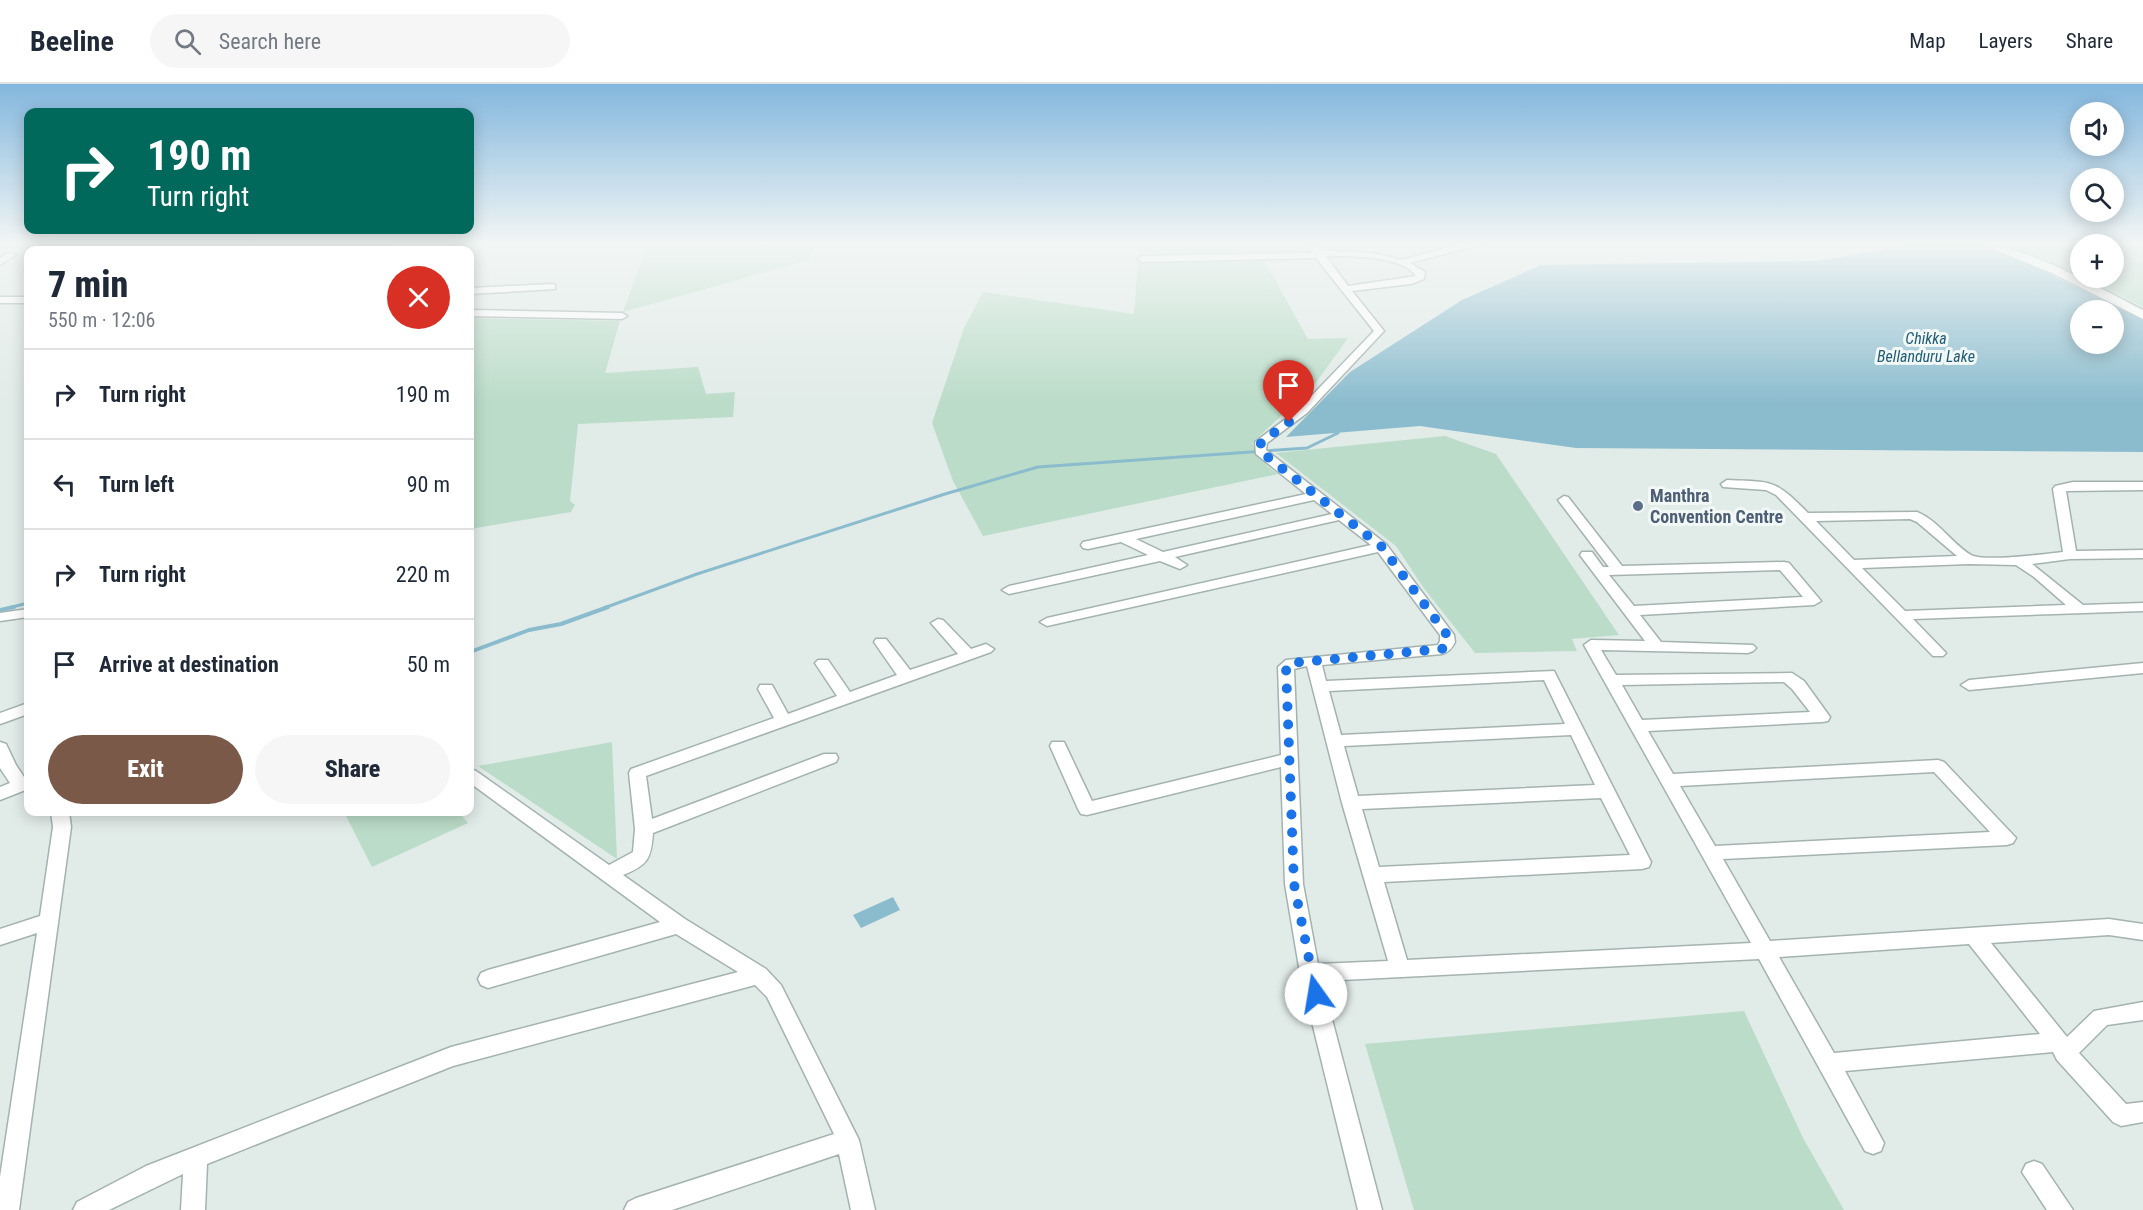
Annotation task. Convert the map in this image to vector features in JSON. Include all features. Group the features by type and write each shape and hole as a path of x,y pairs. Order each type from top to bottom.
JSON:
{"main road":[{"path":"2108,298 2143,315"}],"street":[{"path":"474,313 497,298"},
{"path":"1352,298 1379,331 1304,411 1261,442 1260,451 1382,547 1447,635 1448,642 1442,649 1291,663 1286,667 1294,884 1310,973 1370,1210"},
{"path":"0,300 24,300"},
{"path":"474,313 622,316"},
{"path":"1727,484 1769,486 1780,492 1938,653"},
{"path":"2070,555 2059,489 2073,486 2143,486"},
{"path":"1088,545 1316,496"},
{"path":"1564,500 1619,571"},
{"path":"1806,517 1912,515 1922,519 1968,560"},
{"path":"1009,590 1342,516"},
{"path":"1122,537 1180,565"},
{"path":"1047,622 1382,547"},
{"path":"1853,564 1968,560 2019,561 2070,555 2143,554"},
{"path":"1587,555 1657,647"},
{"path":"2019,561 2039,574 2079,609"},
{"path":"1599,571 1784,566 1814,601 1629,611"},
{"path":"1902,615 2143,607"},
{"path":"0,617 24,614"},
{"path":"938,623 968,655"},
{"path":"881,642 907,677"},
{"path":"1748,648 1591,645 1873,1143"},
{"path":"608,874 626,867 642,855 644,829 637,773 986,649"},
{"path":"1313,661 1350,803 1400,968"},
{"path":"823,663 846,698"},
{"path":"1969,685 2143,668"},
{"path":"1319,686 1549,675 1642,862 1373,875"},
{"path":"1611,680 1787,677 1798,685 1822,717 1638,726"},
{"path":"766,689 783,720"},
{"path":"0,719 24,710"},
{"path":"1334,741 1576,729"},
{"path":"1058,746 1087,808 1288,759"},
{"path":"0,748 8,767 24,782"},
{"path":"644,829 830,758"},
{"path":"1669,780 1938,766 2007,838 1710,854"},
{"path":"474,778 678,925 759,975 774,991 848,1140 863,1210"},
{"path":"0,794 24,783"},
{"path":"1350,803 1607,791"},
{"path":"6,1210 62,827 61,816"},
{"path":"0,936 48,921"},
{"path":"488,979 678,925"},
{"path":"1310,973 1765,950 2109,927 2143,932"},
{"path":"1974,936 2062,1048 2121,1115 2143,1112"},
{"path":"97,1207 154,1174 451,1057 759,975"},
{"path":"1828,1063 2062,1048 2101,1017 2143,1011"},
{"path":"636,1210 848,1140"},
{"path":"193,1210 196,1158"},
{"path":"2034,1172 2061,1210"}],"green space":[{"path":"628,298 675,298 623,312"},
{"path":"980,298 1021,298 1134,314 1135,298 1285,298 1308,339 1348,338 1315,384 1252,443 1267,466 1278,474 983,536 953,481 932,423 964,328"},
{"path":"2124,298 2143,298 2143,307"},
{"path":"474,318 620,321 605,373 698,367 706,394 735,392 733,417 578,424 570,501 575,505 571,512 474,528"},
{"path":"1445,436 1496,454 1619,635 1572,639 1577,651 1475,653 1423,587 1396,546 1276,453"},
{"path":"612,742 617,859 478,766"},
{"path":"346,816 462,816 468,823 372,867"},
{"path":"1744,1011 1803,1138 1844,1210 1414,1210 1365,1044"}],"water":[{"name":"Chikka Bellanduru Lake","path":"1468,298 2097,298 2102,300 2070,300 2070,354 2124,354 2124,311 2143,320 2143,452 1576,448 1420,426 1286,437 1350,372"},
{"path":"893,897 900,910 861,928 853,915"}],"waterway":[{"path":"604,608 697,574 945,494 1038,467 1307,448 1338,433"},
{"path":"8,608 24,604"},
{"path":"0,610 14,607"},
{"path":"474,651 529,630 561,624 608,607"}],"place":[{"name":"Manthra Convention Centre","path":"1638,506"}],"route":[{"path":"1289,422 1261,442 1260,451 1382,547 1410,588 1447,635 1448,642 1442,649 1291,663 1286,667 1294,884 1316,994"}]}
